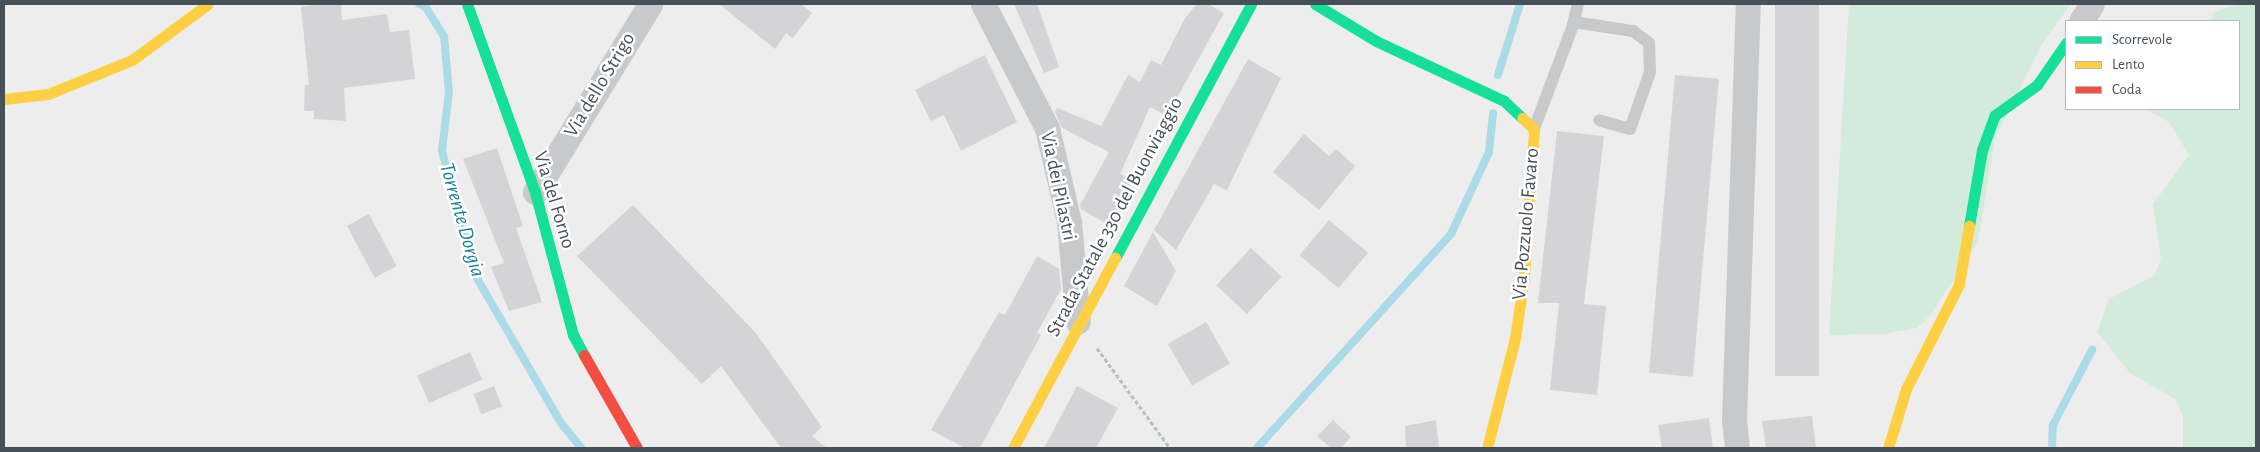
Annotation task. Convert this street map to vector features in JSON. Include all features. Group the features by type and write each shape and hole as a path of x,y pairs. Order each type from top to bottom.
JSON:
{"main road":[{"path":"4,99 48,94 132,60 208,4"},
{"name":"Via del Forno","path":"467,4 535,192 573,335 637,448"},
{"name":"Strada Statale 330 del Buonviaggio","path":"1013,448 1078,322 1251,4"},
{"name":"Via Pozzuolo Favaro","path":"1315,4 1376,40 1504,101 1534,129 1524,277 1515,338 1487,448"},
{"path":"165,37 173,12"},
{"path":"1888,448 1906,390 1959,284 1982,150 1995,115 2037,85 2065,44"},
{"name":"Via del Forno","path":"611,403 616,439"}],"street":[{"name":"Via dello Strigo","path":"535,192 650,4"},
{"name":"Via dei Pilastri","path":"983,4 1047,128 1069,222 1078,322"},
{"path":"1737,448 1734,420 1748,4"},
{"path":"2082,20 2092,4"}],"lane":[{"path":"1534,129 1574,22 1578,4"},
{"path":"1574,22 1633,31 1649,43 1650,72 1630,129 1600,120"}],"path":[{"path":"1078,322 1170,448"}],"green space":[{"path":"1849,4 2071,4 2042,44 1995,138 1978,242 1930,316 1917,328 1883,334 1829,335"},
{"path":"2240,4 2256,4 2256,448 2183,448 2183,415 2175,399 2130,373 2097,332 2109,299 2154,276 2161,259 2153,204 2189,155 2169,122 2147,110 2240,110 2240,20 2210,20 2214,12"}],"building":[{"path":"341,4 342,20 387,14 390,32 409,30 415,79 344,88 346,121 314,119 314,111 304,111 305,85 309,85 301,7"},
{"path":"719,4 801,4 812,13 793,38 786,33 775,49"},
{"path":"1014,4 1037,4 1059,67 1044,73"},
{"path":"1197,4 1208,4 1224,13 1167,116 1150,107 1120,174 1133,180 1109,225 1081,209 1080,205 1109,152 1062,128 1055,112 1057,108 1101,126 1128,75 1140,82 1151,60 1161,65 1185,18"},
{"path":"1775,4 1819,4 1819,376 1775,376"},
{"path":"985,55 1017,122 961,151 944,115 931,121 915,90"},
{"path":"1248,59 1281,78 1227,190 1214,184 1176,250 1154,230"},
{"path":"1675,75 1719,79 1693,377 1649,373"},
{"path":"1557,131 1604,136 1584,304 1606,306 1597,395 1550,390 1559,303 1538,303"},
{"path":"1304,134 1329,156 1336,149 1355,166 1319,210 1273,172"},
{"path":"497,148 523,226 516,228 542,302 509,311 491,267 504,263 463,159"},
{"path":"633,205 756,333 822,427 812,436 827,448 781,448 721,366 702,384 577,256"},
{"path":"369,214 397,266 375,278 347,226"},
{"path":"1329,220 1368,253 1339,288 1299,255"},
{"path":"1153,232 1176,271 1157,306 1124,286"},
{"path":"1251,248 1282,277 1247,314 1216,285"},
{"path":"1037,256 1059,269 1061,289 1037,333 1041,335 980,448 965,448 931,430 999,312 1005,315"},
{"path":"1206,322 1230,364 1192,386 1168,344"},
{"path":"470,352 482,379 429,403 417,376"},
{"path":"494,386 502,407 481,414 473,394"},
{"path":"1077,386 1118,408 1096,448 1044,448"},
{"path":"1812,416 1816,448 1766,448 1762,421"},
{"path":"1709,418 1713,448 1662,448 1658,425"},
{"path":"1333,420 1351,437 1341,448 1331,448 1317,436"},
{"path":"1436,420 1439,448 1406,448 1405,426"}],"waterway":[{"name":"Torrente Dorgia","path":"419,4 425,6 444,36 449,92 442,151 474,273 561,423 581,448"},
{"path":"1498,75 1520,4"},
{"path":"1257,448 1451,234 1489,152 1493,113"},
{"path":"2052,448 2053,425 2092,350"}],"traffic: fast":[{"path":"467,4 535,192 573,335 584,355"},
{"path":"1115,258 1251,4"},
{"path":"1315,4 1376,41 1504,101 1522,118"},
{"path":"1969,226 1982,150 1995,115 2037,85 2065,44"}],"traffic: slow":[{"path":"4,99 48,94 132,60 208,4"},
{"path":"1487,448 1515,338 1524,277 1534,129 1522,118"},
{"path":"1888,448 1906,389 1959,284 1969,226"},
{"path":"1013,448 1115,258"}],"traffic: jam":[{"path":"584,355 637,448"}]}
